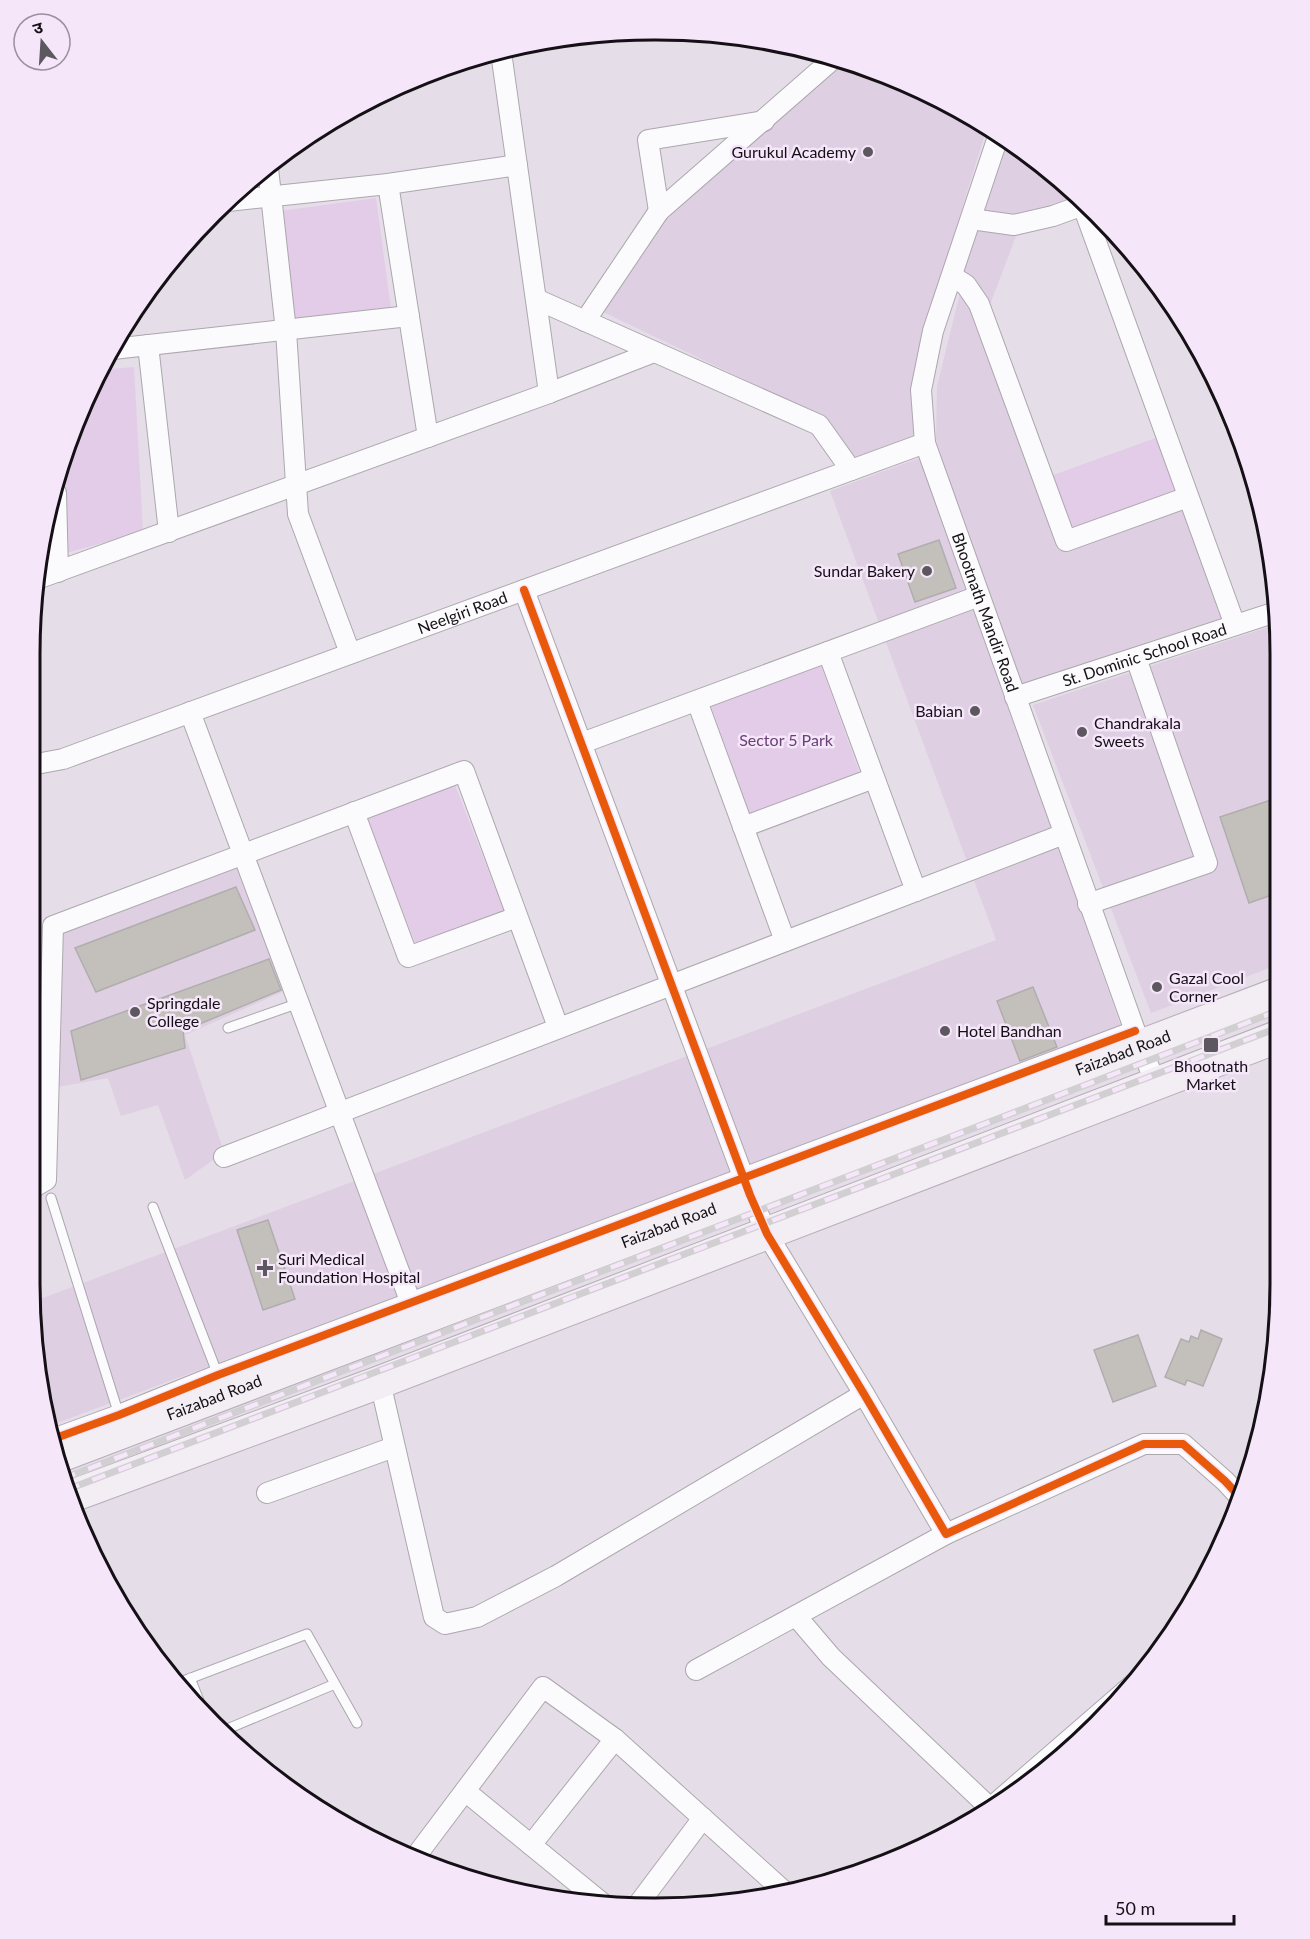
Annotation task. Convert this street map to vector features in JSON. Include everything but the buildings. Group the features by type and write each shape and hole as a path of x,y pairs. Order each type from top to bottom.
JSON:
{"main road":[{"name":"Faizabad Road","path":"64,1454 414,1312 1137,1038 1270,996"},
{"path":"77,1494 380,1382 1270,1040"}],"street":[{"path":"502,60 549,393"},
{"path":"585,321 659,211 826,65"},
{"path":"659,211 648,140 764,121"},
{"name":"Bhootnath Mandir Road","path":"996,144 933,331 921,390 925,443 1137,1038 1156,1084"},
{"path":"243,199 388,184 517,165"},
{"path":"269,177 286,331 298,514 350,653"},
{"path":"388,184 428,437"},
{"path":"971,219 1014,225 1076,208"},
{"path":"1090,221 1235,625"},
{"path":"952,276 966,285 979,304 1066,541 1188,497"},
{"path":"536,299 819,426 851,470"},
{"path":"123,348 409,316"},
{"path":"148,345 169,532"},
{"path":"46,576 549,393 654,352"},
{"name":"Neelgiri Road","path":"41,763 63,759 925,443"},
{"path":"57,515 58,572"},
{"path":"524,590 767,1234 946,1534"},
{"path":"582,743 979,596"},
{"name":"St. Dominic School Road","path":"1015,698 1268,615"},
{"path":"828,652 916,891"},
{"path":"1089,904 1207,863 1136,658"},
{"path":"697,701 785,941"},
{"path":"60,1437 218,1375 414,1312 190,712"},
{"path":"41,1183 46,1180 52,926 464,771 558,1028"},
{"path":"743,827 874,778"},
{"path":"354,812 408,957 518,917"},
{"path":"224,1157 1064,834"},
{"path":"380,1382 434,1617 445,1624 477,1617 556,1576 864,1394"},
{"path":"696,1670 946,1534 1144,1444 1183,1444 1234,1490"},
{"path":"267,1493 394,1447"},
{"path":"796,1616 831,1656 984,1802"},
{"path":"419,1852 543,1687 615,1739 778,1886"},
{"path":"531,1845 615,1739"},
{"path":"465,1791 591,1895"},
{"path":"643,1898 703,1818"}],"lane":[{"path":"228,1028 299,1003"},
{"path":"51,1198 119,1415"},
{"path":"153,1207 218,1375"},
{"path":"185,1680 307,1634 357,1723"},
{"path":"190,1678 196,1692"},
{"path":"230,1728 335,1684"}],"shaded area":[{"path":"836,68 890,87 927,104 984,137 930,313 915,438 855,464 827,419 603,312 659,223"},
{"path":"1001,147 1029,167 1070,202 1024,215 988,310 960,275"},
{"path":"960,293 976,311 1062,547 1183,509 1225,617 1018,684 936,439 937,386"},
{"path":"922,457 1121,1027 56,1423 46,1364 41,1299 996,940 830,491"},
{"path":"1269,627 1270,968 1151,1013 1033,705"},
{"name":"Springdale College","path":"240,862 289,989 185,1035 224,1152 185,1180 158,1105 121,1116 108,1078 58,1087 58,1057 41,1056 41,945 60,938 60,928"}],"green space":[{"path":"376,198 391,309 288,323 273,212"},
{"path":"134,367 143,532 51,557 52,535 73,457 87,420 112,369"},
{"path":"1161,436 1180,495 1069,535 1048,477"},
{"name":"Sector 5 Park","path":"821,666 860,774 750,815 711,706"},
{"path":"455,785 504,911 416,945 367,819"}],"railway":[{"path":"71,1476 1270,1014"},
{"path":"75,1487 1270,1031"}],"cycle path":[{"path":"524,590 750,1195 767,1234 946,1534 1144,1444 1183,1444 1234,1490"},
{"path":"60,1437 1135,1031"}],"place":[{"name":"Gurukul Academy","path":"868,152"},
{"name":"Sundar Bakery","path":"927,571"},
{"name":"Babian","path":"975,711"},
{"name":"Chandrakala Sweets","path":"1082,732"},
{"name":"Gazal Cool Corner","path":"1157,987"},
{"name":"Springdale College","path":"135,1012"},
{"name":"Hotel Bandhan","path":"945,1031"},
{"name":"Bhootnath Market","path":"1211,1045"},
{"name":"Suri Medical Foundation Hospital","path":"265,1268"}]}
